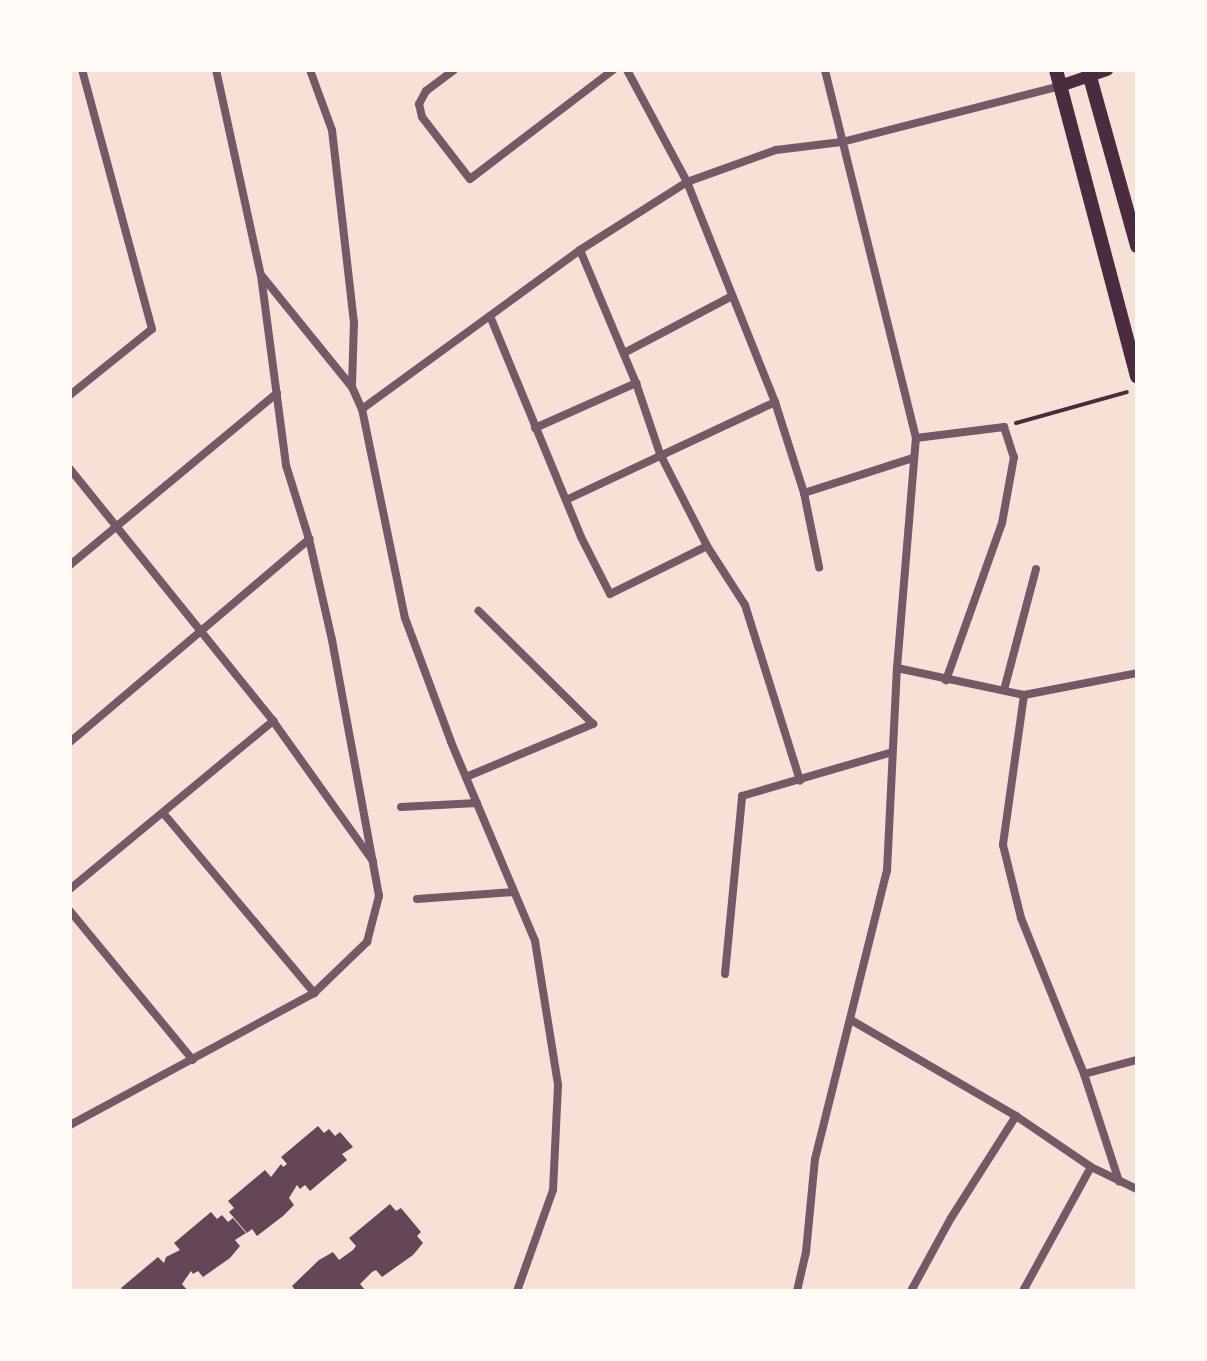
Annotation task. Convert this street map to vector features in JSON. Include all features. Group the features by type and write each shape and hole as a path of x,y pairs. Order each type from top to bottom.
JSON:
{"main road":[{"path":"1056,70 1137,376"},
{"path":"1060,86 1089,73 1107,70"},
{"path":"1089,73 1137,246"}],"street":[{"path":"70,395 152,329 82,70"},
{"path":"70,1125 314,993 367,942 379,896 376,866 309,539 286,465 261,276 216,70"},
{"path":"310,70 332,130 354,322 352,387"},
{"path":"454,70 426,91 419,104 422,117 470,179 613,70"},
{"path":"627,70 687,182 775,402 804,493 819,567"},
{"path":"797,1291 806,1252 815,1159 887,871 897,668 916,438 825,70"},
{"path":"362,409 580,250 687,182 776,150 842,142 1060,86"},
{"path":"580,250 636,383 660,454 707,546 745,605 800,781"},
{"path":"261,276 352,387 362,409 405,618 466,777 535,941 558,1085 554,1175 553,1190 517,1291"},
{"path":"624,353 732,296"},
{"path":"490,316 566,500 610,594 707,546"},
{"path":"535,428 636,383"},
{"path":"70,565 277,393"},
{"path":"566,500 775,402"},
{"path":"916,438 1004,427 1014,457 1002,523 946,680"},
{"path":"804,493 913,458"},
{"path":"70,469 273,721 376,866"},
{"path":"70,742 309,539"},
{"path":"1004,690 1036,569"},
{"path":"466,777 593,724 479,611"},
{"path":"897,668 1024,695 1137,673"},
{"path":"1024,695 1003,845 1021,918 1084,1074 1119,1181"},
{"path":"70,889 273,721"},
{"path":"725,974 742,796 892,752"},
{"path":"401,807 477,803"},
{"path":"164,814 314,993"},
{"path":"417,899 514,892"},
{"path":"70,911 193,1060"},
{"path":"851,1020 1016,1116 1091,1167 1137,1189"},
{"path":"1084,1074 1137,1060"},
{"path":"911,1291 951,1218 1016,1116"},
{"path":"1023,1291 1091,1167"}],"path":[{"path":"1004,427 1137,389"}],"building":[{"path":"318,1126 324,1133 329,1129 335,1136 340,1132 353,1147 342,1154 347,1160 310,1191 305,1185 300,1189 297,1185 289,1198 294,1205 283,1216 257,1236 252,1229 247,1233 229,1212 234,1208 228,1201 265,1170 271,1177 281,1164 283,1167 287,1164 281,1157"},
{"path":"390,1204 396,1211 401,1208 421,1232 417,1236 423,1243 413,1255 382,1277 376,1270 372,1272 360,1284 366,1291 296,1291 292,1286 319,1260 333,1252 339,1260 353,1250 356,1246 349,1238"},
{"path":"211,1212 217,1219 222,1215 228,1222 233,1218 246,1233 235,1240 240,1246 230,1258 203,1277 198,1271 193,1274 191,1271 182,1284 188,1291 124,1291 121,1288 158,1257 164,1263 166,1257 180,1250 174,1243"}]}
